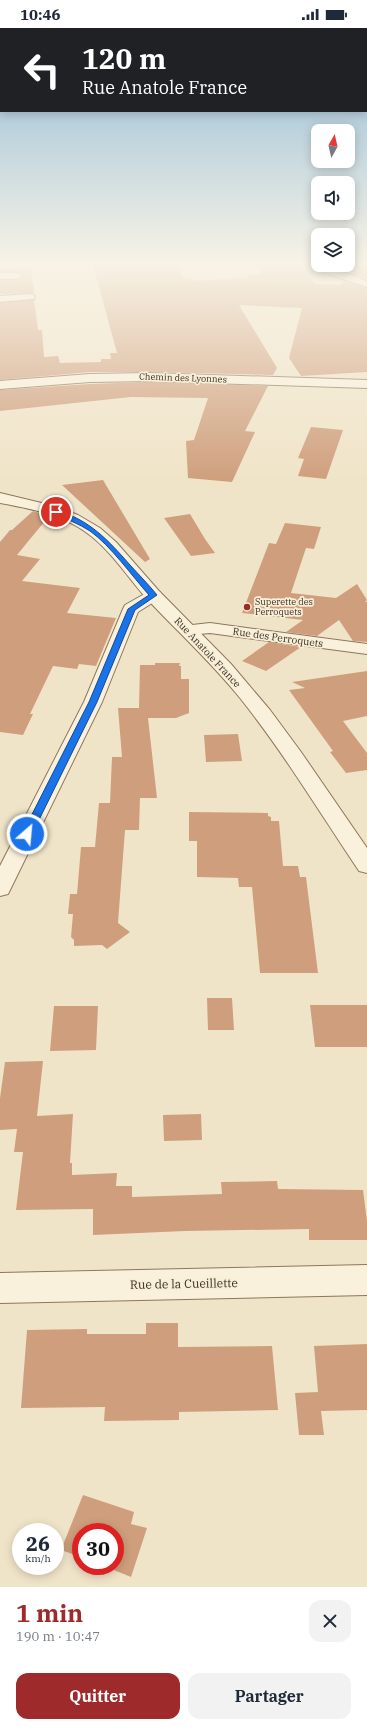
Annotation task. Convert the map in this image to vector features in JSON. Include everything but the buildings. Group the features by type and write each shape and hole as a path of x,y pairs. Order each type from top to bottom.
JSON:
{"street":[{"name":"Chemin des Lyonnes","path":"0,385 90,378 149,377 367,384"},
{"name":"Rue Anatole France","path":"0,498 56,512 78,521 94,531 106,542 154,595 189,630 246,694 277,733 367,865"},
{"path":"0,888 93,702 132,609 154,595"},
{"name":"Rue des Perroquets","path":"189,630 210,628 367,649"},
{"name":"Rue de la Cueillette","path":"0,1288 367,1280"}],"place":[{"name":"Superette des Perroquets","path":"247,607"}],"route":[{"path":"27,834 93,702 132,609 154,595 106,542 94,531 78,521 56,512"}]}
